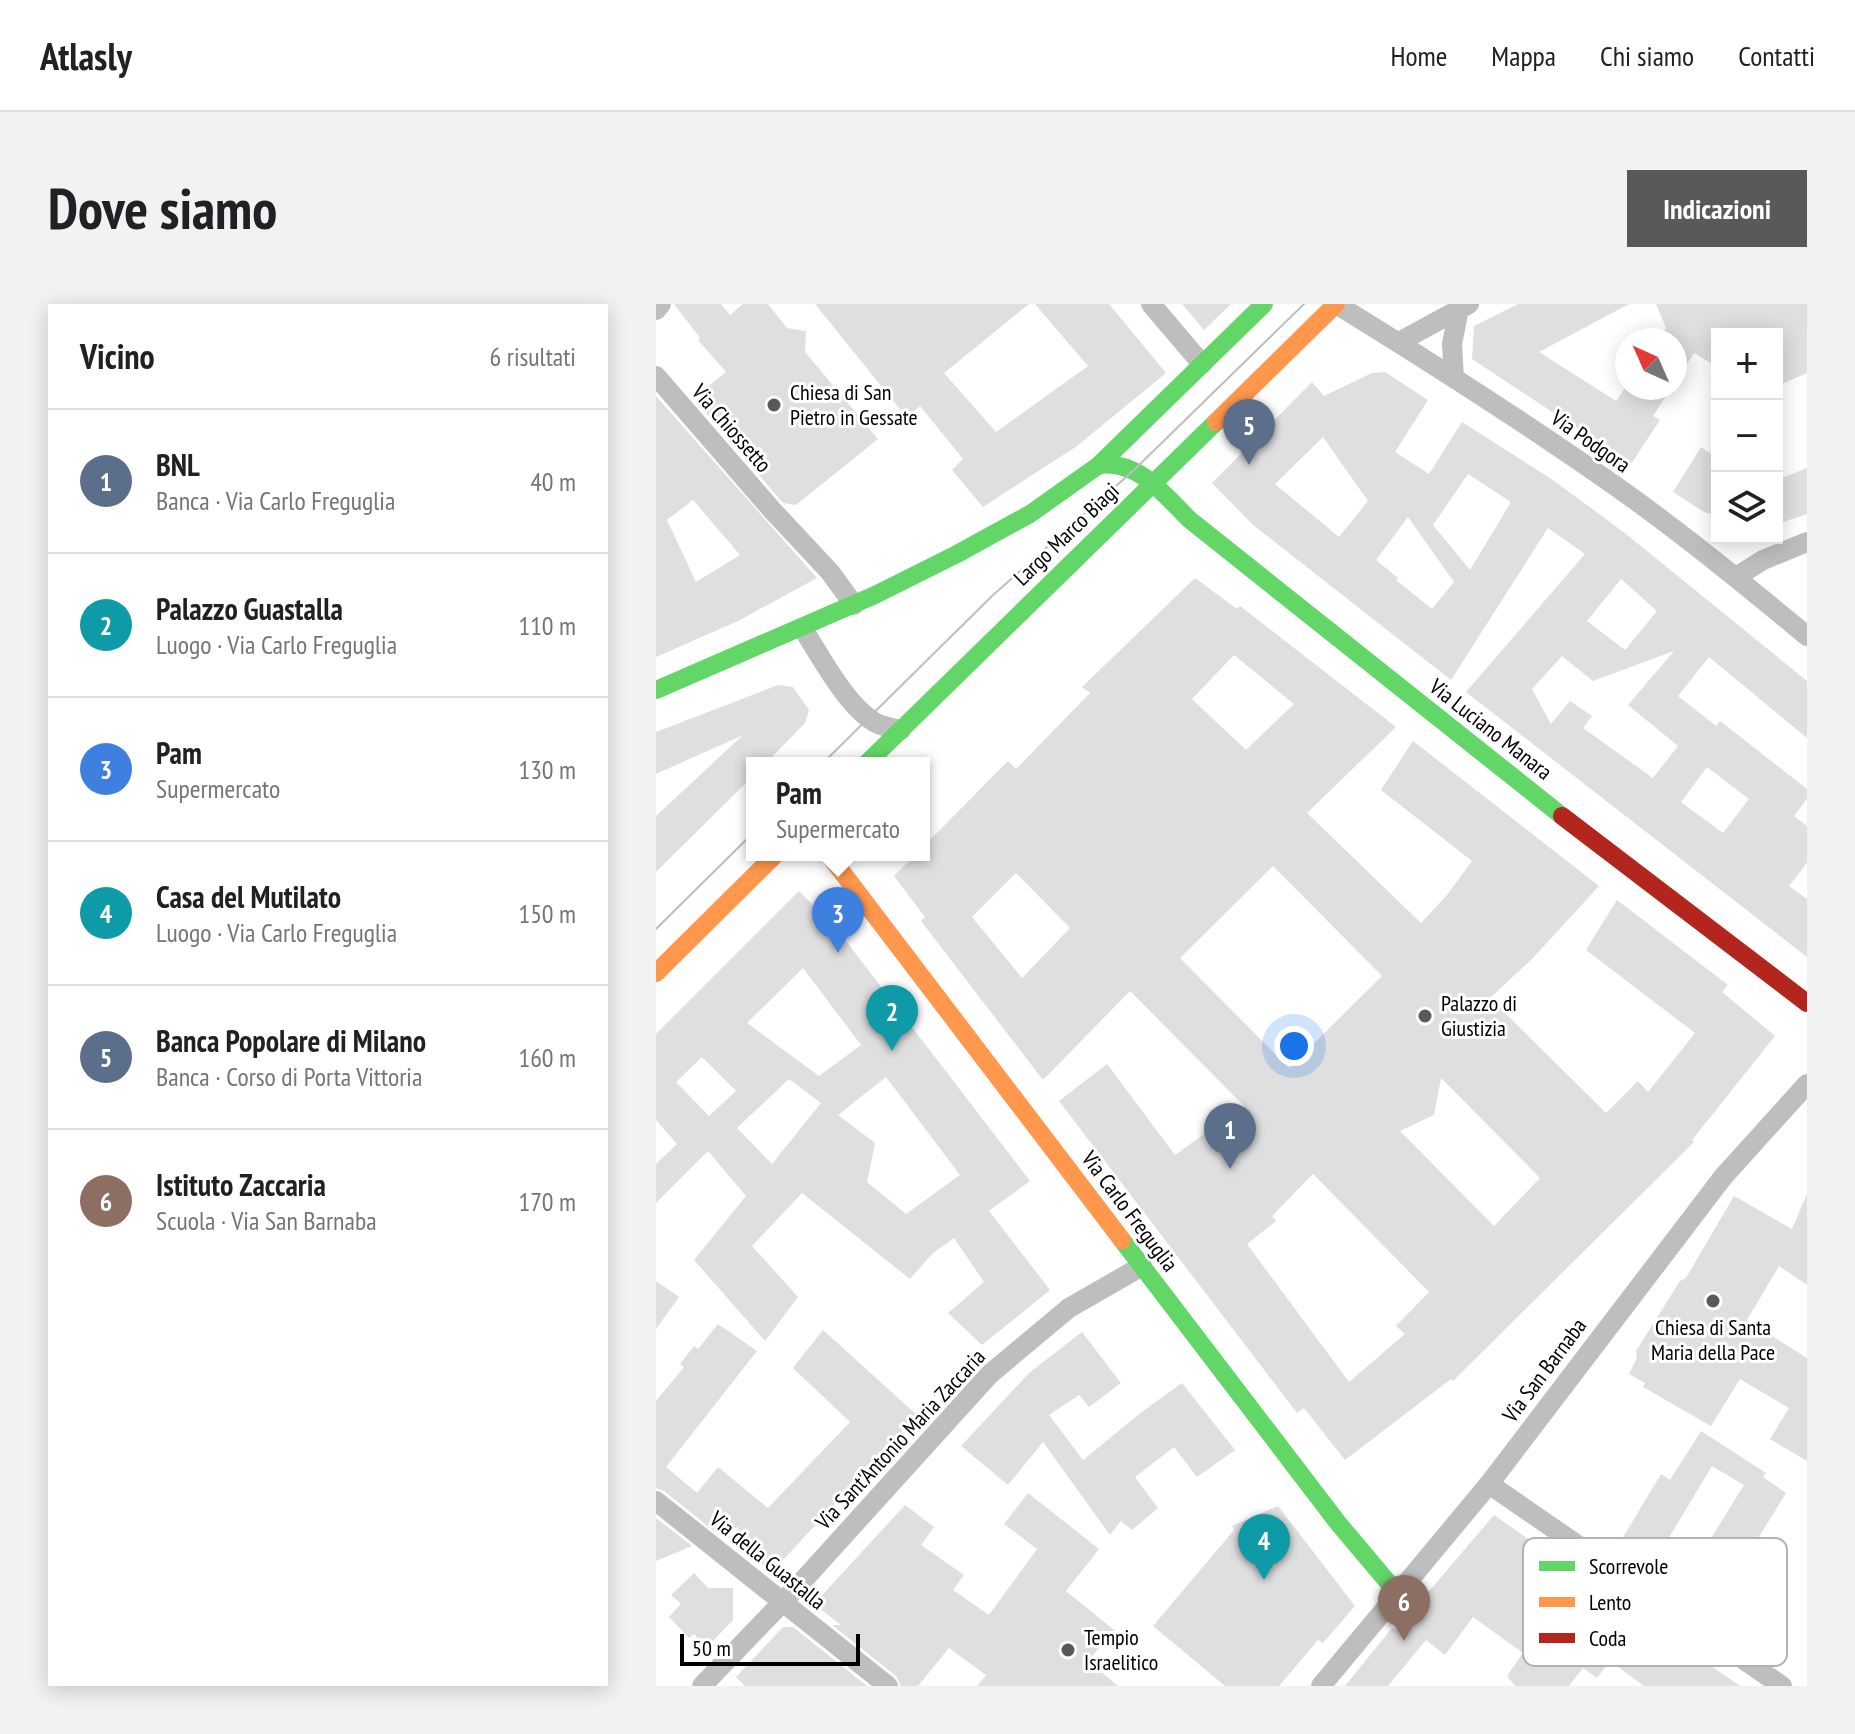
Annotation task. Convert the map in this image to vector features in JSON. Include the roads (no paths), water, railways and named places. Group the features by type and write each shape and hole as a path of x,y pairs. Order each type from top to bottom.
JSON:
{"street":[{"path":"656,310 661,304"},
{"path":"1151,304 1202,364"},
{"path":"1099,465 1264,304"},
{"path":"1153,484 1336,304"},
{"name":"Via Podgora","path":"1336,304 1593,470 1736,577 1807,636"},
{"path":"1399,342 1464,306"},
{"path":"1454,378 1452,344 1464,306"},
{"name":"Via Chiossetto","path":"656,376 830,572 854,605"},
{"name":"Largo Marco Biagi","path":"656,690 803,629 992,538 1072,487 1099,465 1125,464 1153,484 873,757"},
{"name":"Via Luciano Manara","path":"1153,484 1190,520 1560,815 1807,1003"},
{"path":"1736,577 1763,560 1807,542"},
{"path":"803,629 844,691 864,713 876,723 901,730"},
{"path":"656,973 769,861"},
{"name":"Via Carlo Freguglia","path":"834,861 1338,1523 1397,1593"},
{"name":"Via San Barnaba","path":"1321,1686 1489,1484 1723,1177 1807,1084"},
{"name":"Via Sant'Antonio Maria Zaccaria","path":"702,1686 782,1603 990,1374 1069,1308 1142,1266"},
{"path":"1489,1484 1567,1538"},
{"name":"Via della Guastalla","path":"656,1501 888,1686"},
{"path":"1753,1666 1782,1686"}],"tram line":[{"path":"829,757 992,596 1134,470 1304,304"},
{"path":"656,929 746,840"}],"place":[{"name":"Chiesa di San Pietro in Gessate","path":"774,405"},
{"name":"Banca Popolare di Milano","path":"1249,465"},
{"name":"Pam","path":"838,953"},
{"name":"Palazzo di Giustizia","path":"1425,1016"},
{"name":"Palazzo Guastalla","path":"892,1051"},
{"name":"BNL","path":"1230,1169"},
{"name":"Chiesa di Santa Maria della Pace","path":"1713,1301"},
{"name":"Casa del Mutilato","path":"1264,1580"},
{"name":"Istituto Zaccaria","path":"1404,1641"},
{"name":"Tempio Israelitico","path":"1068,1650"}]}
